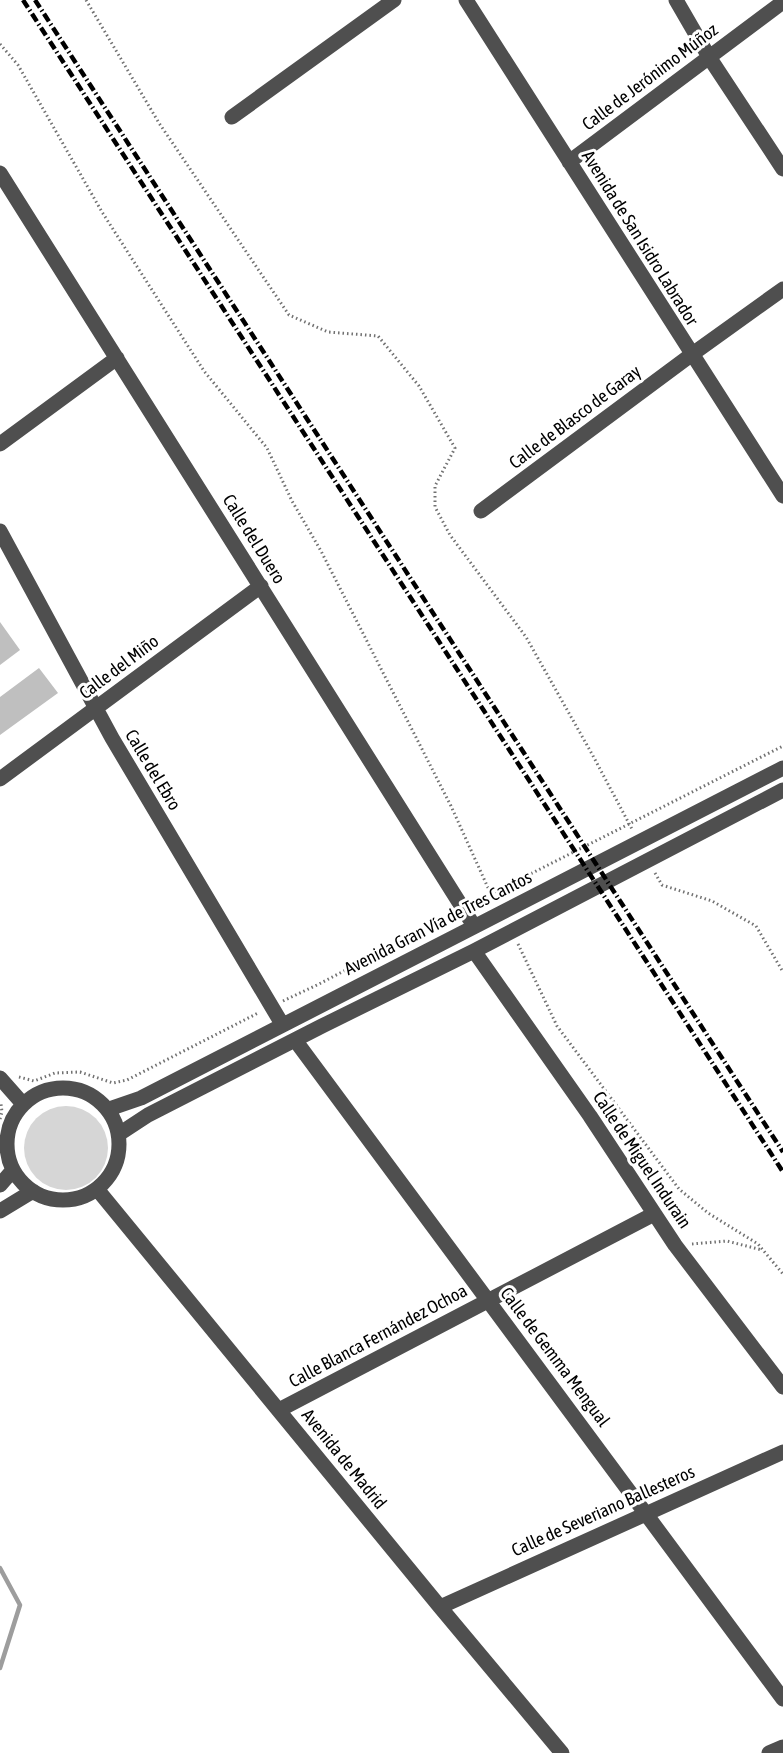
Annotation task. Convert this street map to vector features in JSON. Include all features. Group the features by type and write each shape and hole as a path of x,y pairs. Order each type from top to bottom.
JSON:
{"street":[{"path":"232,117 394,0"},
{"name":"Avenida de San Isidro Labrador","path":"466,0 783,496"},
{"path":"676,0 783,169"},
{"name":"Calle de Jerónimo Múñoz","path":"569,162 783,2"},
{"name":"Calle del Duero","path":"0,173 474,926"},
{"name":"Calle de Blasco de Garay","path":"482,511 783,289"},
{"path":"0,444 117,358"},
{"name":"Calle del Ebro","path":"0,531 95,708 282,1024"},
{"name":"Calle del Miño","path":"0,779 261,586"},
{"name":"Avenida Gran Vía de Tres Cantos","path":"109,1109 141,1098 783,768"},
{"path":"119,1134 148,1115 474,951 783,790"},
{"name":"Calle de Miguel Indurain","path":"474,951 590,1116 675,1245 783,1387"},
{"name":"Calle de Gemma Mengual","path":"295,1040 783,1699"},
{"path":"2,1080 23,1104"},
{"path":"65,1087 82,1090 97,1098 109,1109 119,1134 120,1150 116,1165 97,1189 81,1197 64,1200 48,1198 21,1182 13,1170 8,1154 7,1137 11,1121 23,1104 48,1089 65,1087"},
{"path":"0,1185 13,1170"},
{"name":"Avenida de Madrid","path":"97,1189 562,1753"},
{"path":"0,1211 33,1191"},
{"name":"Calle Blanca Fernández Ochoa","path":"279,1410 654,1214"},
{"name":"Calle de Severiano Ballesteros","path":"440,1607 783,1452"},
{"path":"769,1753 783,1747"}],"path":[{"path":"86,0 159,123 289,315 328,332 378,336 419,386 455,448 435,486 435,507 450,535 526,637 592,754 638,843"},
{"path":"0,44 18,65 102,212 204,371 267,448 292,501 321,551 451,806 490,895 500,912"},
{"path":"2,1080 17,1077 34,1081 56,1073 80,1072 112,1083 127,1080 783,746"},
{"path":"648,861 662,885 712,901 756,926 783,972"},
{"path":"511,932 528,962 557,1026 679,1189 708,1213 759,1244 783,1274"},
{"path":"0,1100 0,1119"},
{"path":"675,1245 727,1241 764,1250"}],"shaded area":[{"path":"66,1106 82,1109 96,1118 105,1132 108,1148 105,1164 96,1178 82,1187 66,1190 50,1187 36,1178 27,1164 24,1148 27,1132 36,1118 50,1109"}],"building":[{"path":"0,622 20,650 0,665"},
{"path":"39,668 58,693 0,735 0,697"}],"waterway":[{"path":"0,1568 20,1605 0,1668"}],"railway":[{"path":"23,0 783,1172"},
{"path":"35,0 783,1152"}]}
